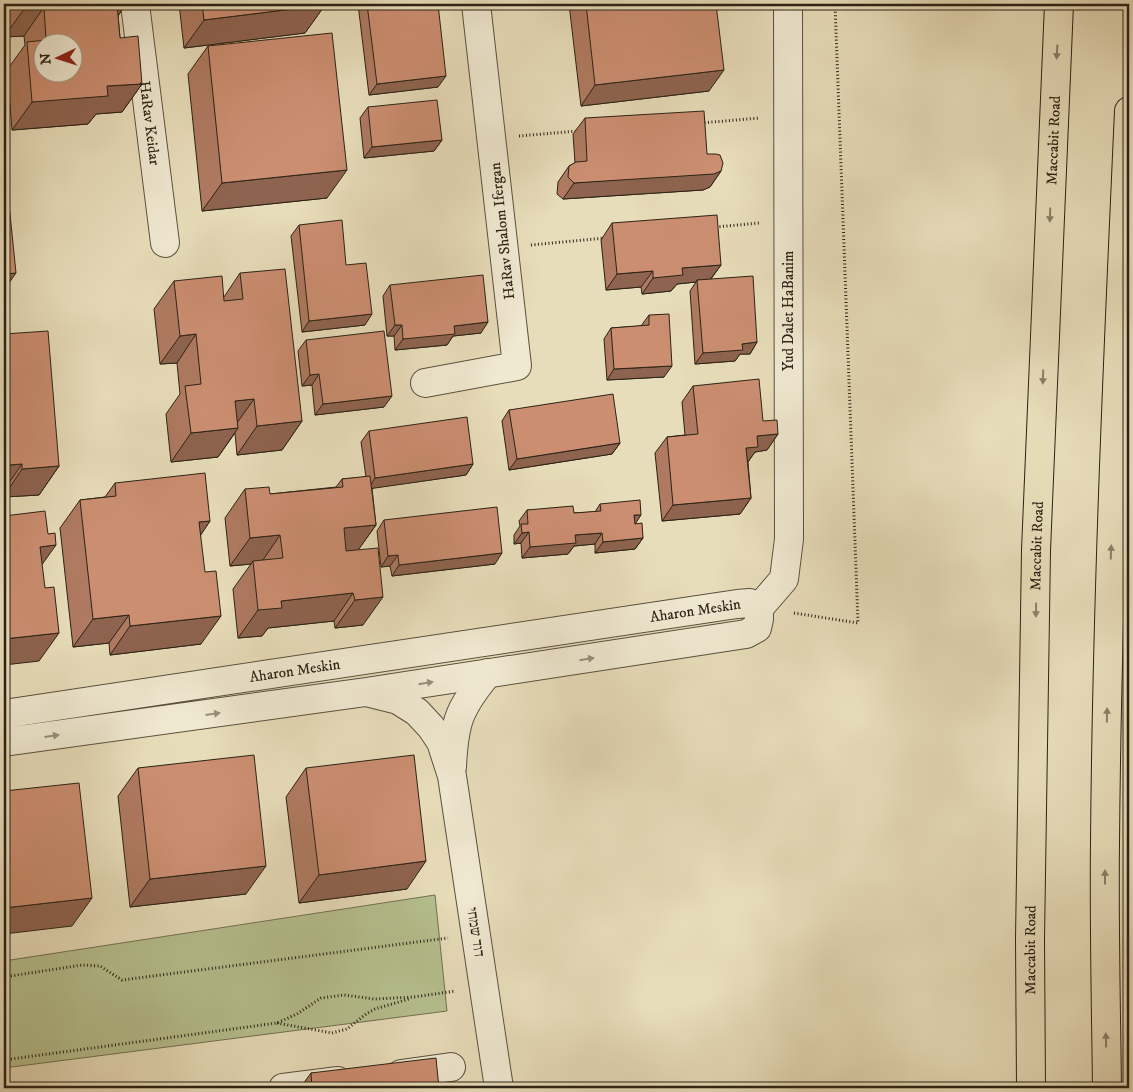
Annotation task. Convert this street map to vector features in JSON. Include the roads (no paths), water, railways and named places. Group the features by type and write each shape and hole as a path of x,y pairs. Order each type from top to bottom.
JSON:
{"highway":[{"name":"Maccabit Road","path":"1031,1088 1030,939 1036,550 1060,4"},
{"path":"1107,1088 1105,855 1107,700 1117,369 1129,111"}],"street":[{"name":"HaRav Keidar","path":"135,4 165,242"},
{"name":"HaRav Shalom Ifergan","path":"425,383 517,366 476,4"},
{"name":"Yud Dalet HaBanim","path":"759,608 784,579 789,540 788,4"},
{"name":"Aharon Meskin","path":"4,714 737,604 750,603 759,608 757,628 746,634 366,692 4,742"},
{"name":"דוד שמחי","path":"452,776 454,736 461,710 488,673"},
{"name":"דוד שמחי","path":"366,692 398,700 417,712 440,742 452,776 500,1088"},
{"path":"284,1088 451,1067"}]}
